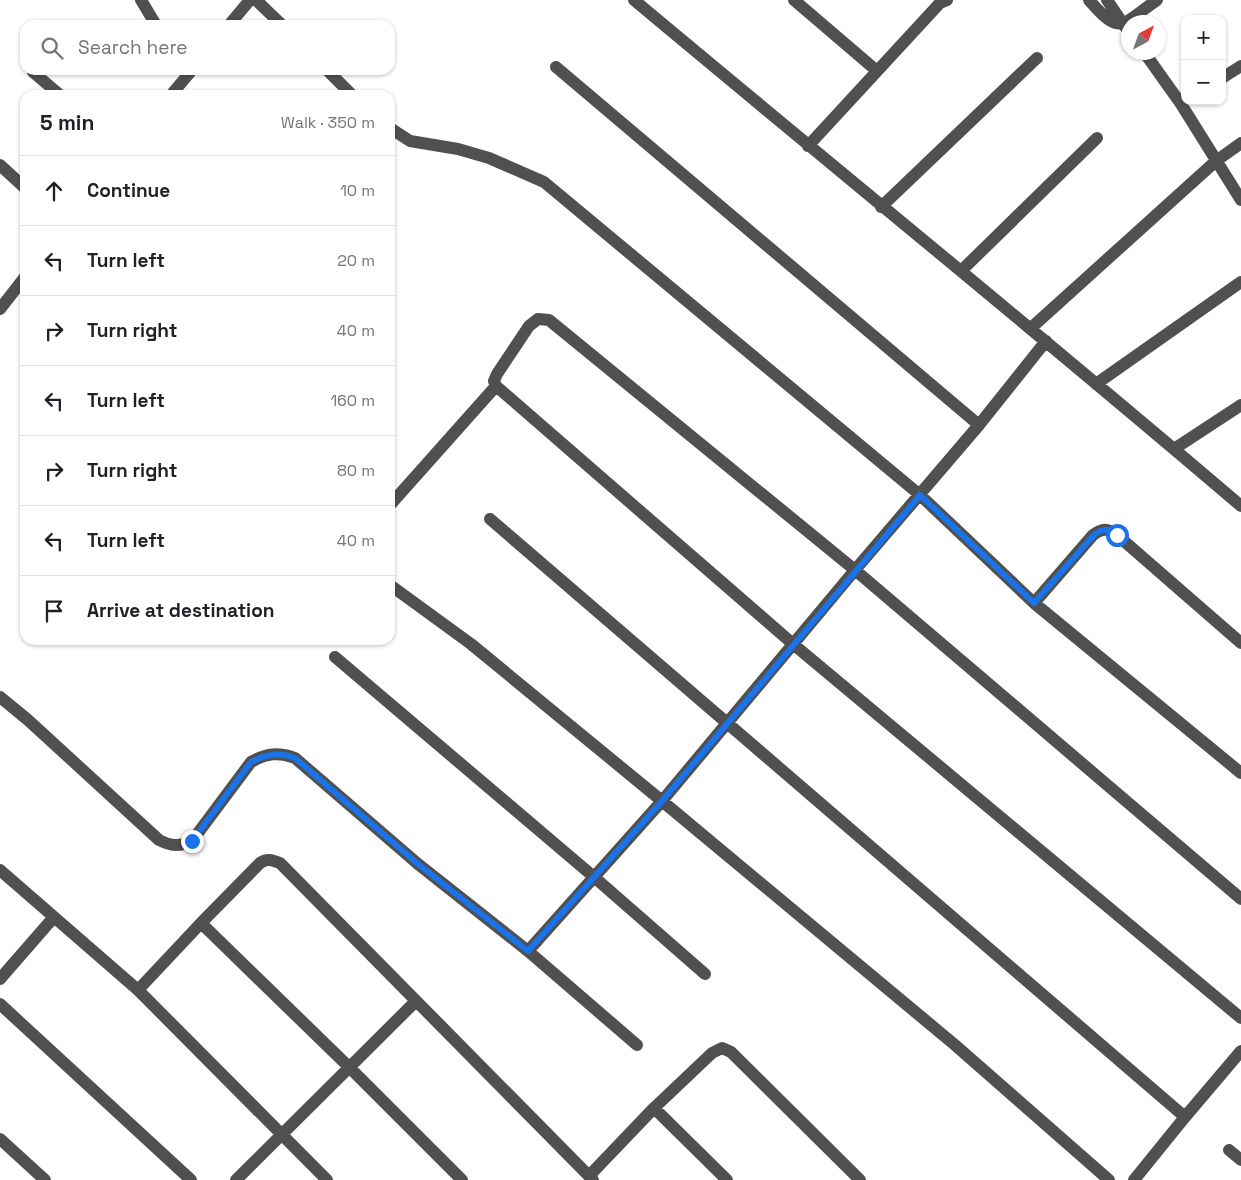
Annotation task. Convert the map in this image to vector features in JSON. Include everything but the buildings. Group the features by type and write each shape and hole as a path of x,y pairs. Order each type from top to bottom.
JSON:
{"street":[{"path":"141,0 153,20"},
{"path":"233,20 250,0"},
{"path":"256,0 277,20"},
{"path":"634,0 808,146 1031,328 1241,506"},
{"path":"794,0 877,71"},
{"path":"1089,0 1109,21 1121,26"},
{"path":"1107,0 1121,20"},
{"path":"1140,15 1157,0"},
{"path":"808,146 941,1"},
{"path":"882,207 1037,58"},
{"path":"1150,60 1181,99"},
{"path":"1226,75 1241,66"},
{"path":"556,67 979,426"},
{"path":"37,75 54,90"},
{"path":"175,90 188,75"},
{"path":"332,75 347,90"},
{"path":"1185,105 1216,161 1241,200"},
{"path":"395,131 410,140 458,149 489,158 544,182 920,495 1034,603 1241,773"},
{"path":"961,272 1096,138"},
{"path":"1031,328 1216,161 1241,143"},
{"path":"0,165 20,183"},
{"path":"1096,384 1241,282"},
{"path":"0,309 20,288"},
{"path":"1241,899 855,570 549,320 538,319 529,326 497,374 494,382 496,386 793,644 1241,1018"},
{"path":"528,951 662,801 855,570 979,426 1046,341"},
{"path":"395,499 496,386"},
{"path":"1174,449 1241,405"},
{"path":"490,519 1185,1117"},
{"path":"1034,603 1093,536 1100,530 1106,529 1117,535 1241,643"},
{"path":"395,589 471,644 662,801 955,1046 1109,1180"},
{"path":"335,657 705,974"},
{"path":"0,697 28,720 158,840 169,845 183,846 192,841 251,762 262,756 272,754 284,754 295,758 418,864 528,951 637,1045"},
{"path":"138,990 260,863 265,860 280,862 591,1178 654,1108 712,1053 722,1048 727,1049 860,1180"},
{"path":"0,870 138,990 327,1180"},
{"path":"0,979 54,917"},
{"path":"201,923 462,1180"},
{"path":"236,1180 416,1000"},
{"path":"0,1004 191,1180"},
{"path":"1134,1180 1241,1051"},
{"path":"654,1108 727,1180"},
{"path":"0,1139 44,1180"},
{"path":"1229,1150 1241,1160"}],"route":[{"path":"192,841 251,762 262,756 284,754 295,758 418,864 528,951 662,801 920,495 1034,603 1100,530 1106,529 1117,535"}]}
